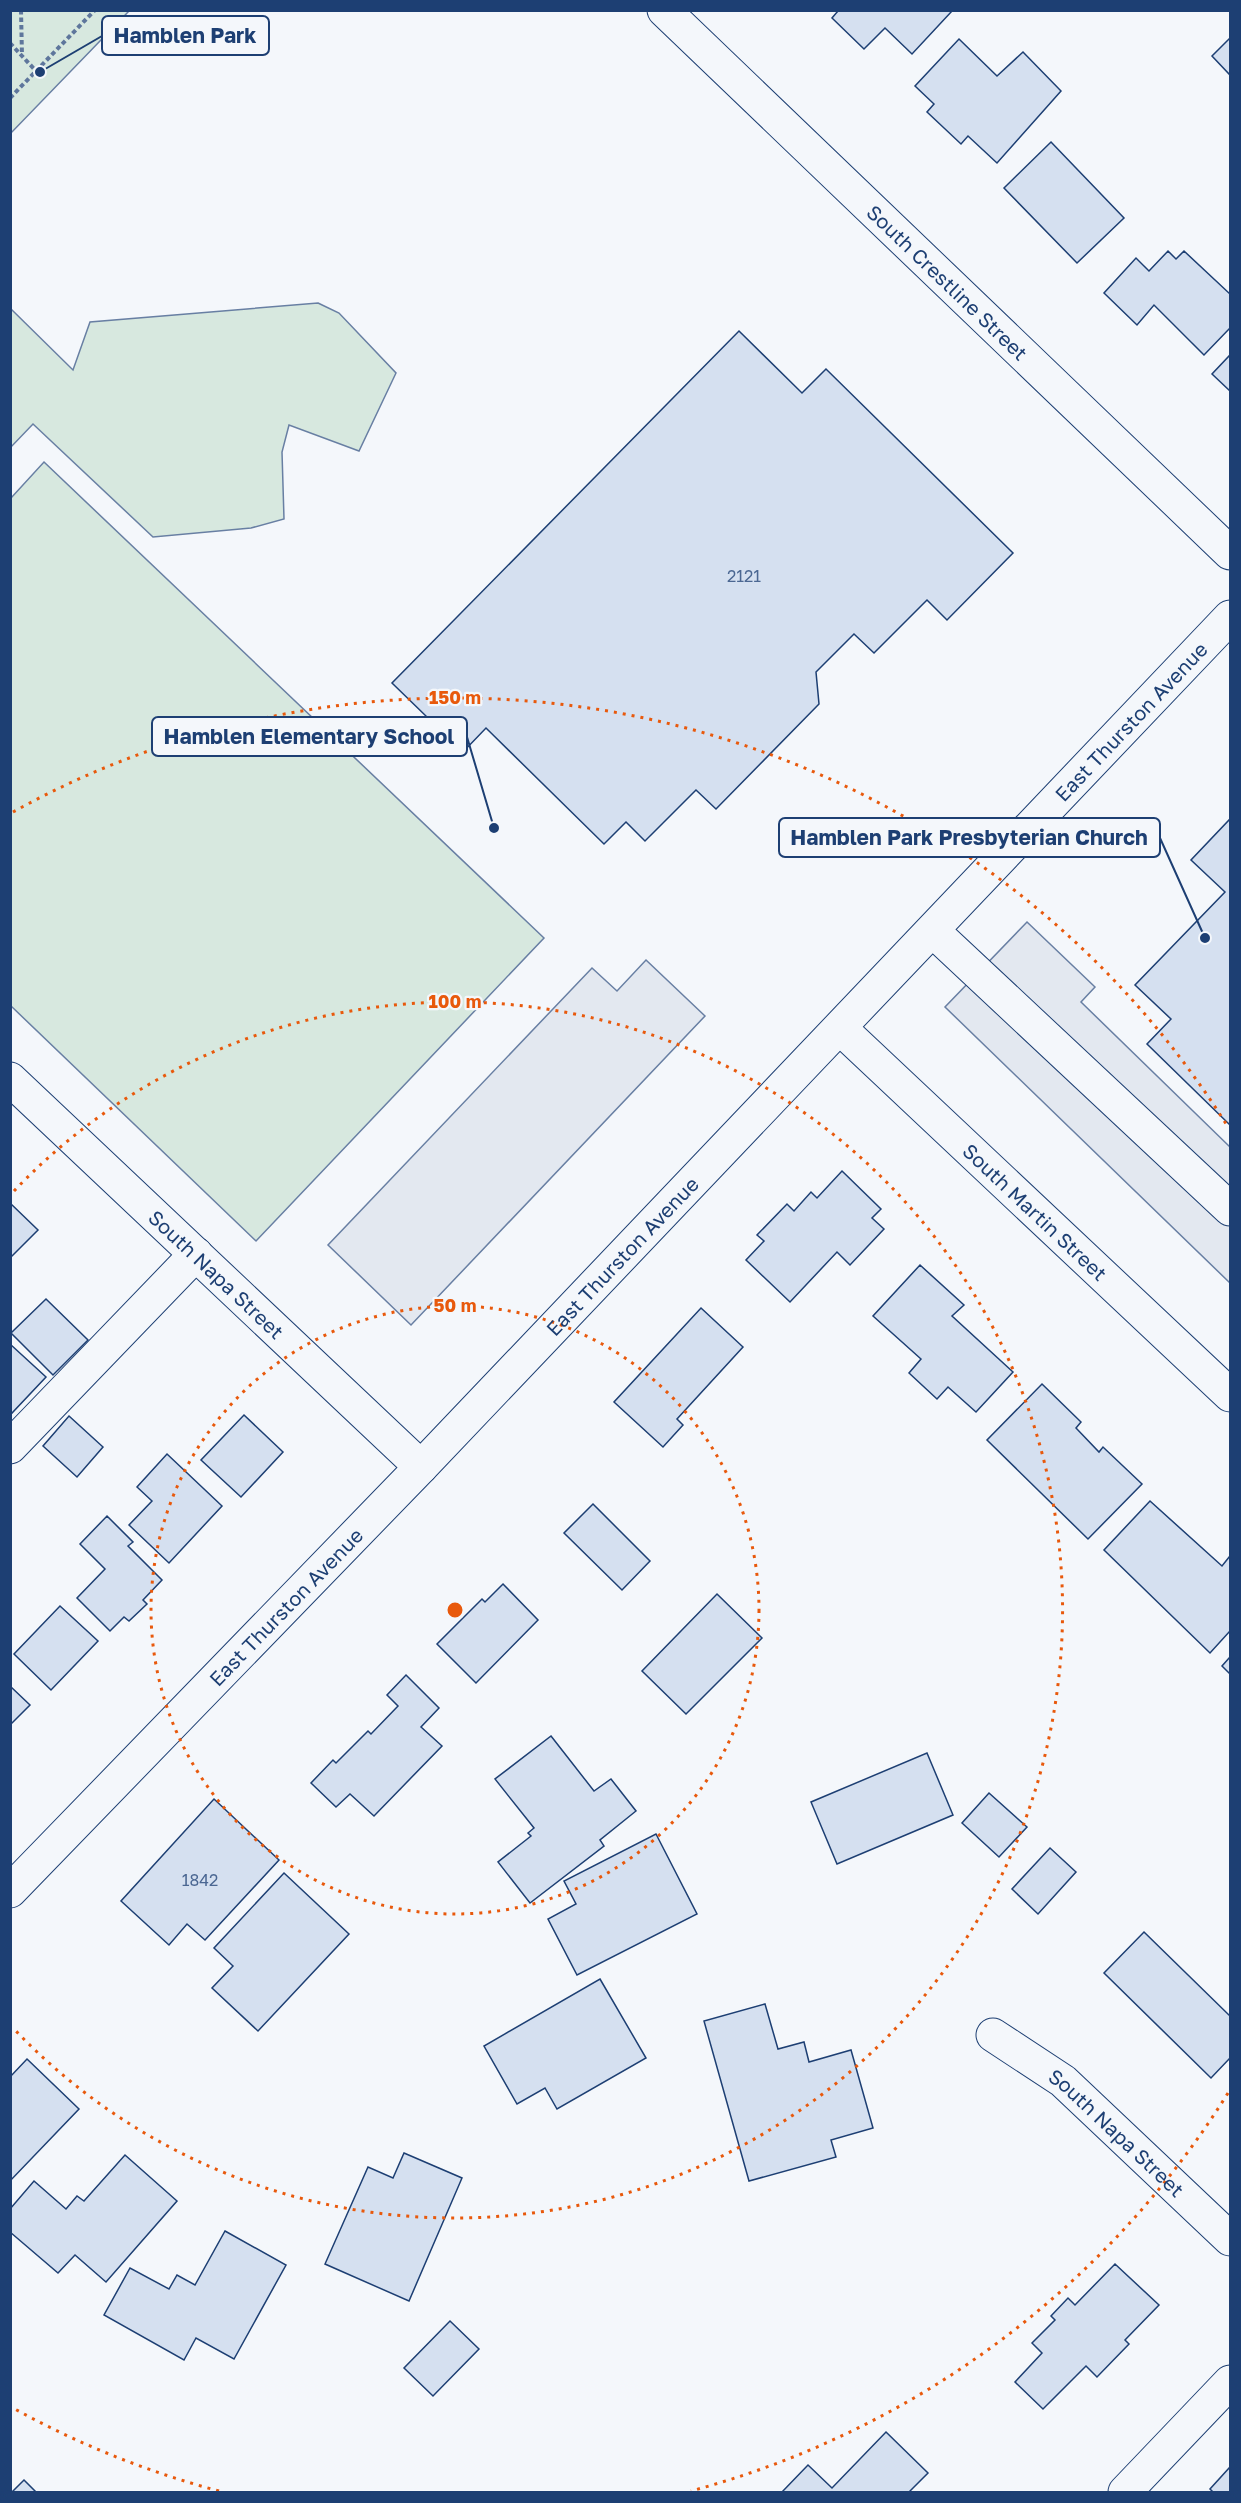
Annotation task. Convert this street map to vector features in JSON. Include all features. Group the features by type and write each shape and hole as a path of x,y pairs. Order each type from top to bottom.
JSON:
{"street":[{"name":"South Crestline Street","path":"664,10 1230,553"},
{"name":"East Thurston Avenue","path":"10,1891 421,1467 1230,618"},
{"path":"933,931 1230,1209"},
{"name":"South Martin Street","path":"840,1028 1229,1390"},
{"name":"South Napa Street","path":"10,1079 421,1467"},
{"path":"10,1447 196,1254"},
{"name":"South Napa Street","path":"993,2035 1063,2081 1230,2239"},
{"path":"1125,2493 1230,2382"}],"path":[{"path":"21,10 22,56"},
{"path":"10,98 95,10"},
{"path":"10,43 36,72"}],"shaded area":[{"path":"10,11 129,11 11,133"},
{"path":"318,303 339,313 396,373 359,451 289,425 282,452 284,519 251,528 153,537 33,424 11,447 11,309 73,370 90,322"},
{"path":"44,462 544,938 256,1241 11,1006 11,498"},
{"path":"1027,922 1095,987 1081,1002 1230,1147 1230,1283 945,1007"},
{"path":"646,960 705,1016 411,1325 328,1245 592,968 617,991"}],"building":[{"path":"838,11 952,11 912,54 885,28 864,49 832,18"},
{"path":"1230,38 1230,75 1212,56"},
{"path":"959,39 997,76 1023,52 1061,91 997,163 968,136 961,144 927,112 934,104 915,86"},
{"path":"1051,142 1124,218 1077,263 1004,188"},
{"path":"1168,251 1176,259 1184,251 1230,294 1230,328 1204,355 1154,305 1137,325 1104,293 1136,258 1149,271"},
{"path":"739,331 802,393 826,369 1013,553 947,620 927,600 874,653 854,634 816,672 819,704 716,809 696,790 645,841 626,822 604,844 486,728 463,752 392,683"},
{"path":"1230,355 1230,391 1212,374"},
{"path":"1230,819 1230,1125 1147,1044 1171,1019 1135,985 1225,892 1191,860"},
{"path":"842,1171 881,1209 872,1218 884,1229 850,1265 837,1252 790,1302 746,1260 764,1241 757,1235 787,1204 794,1211 811,1192 817,1198"},
{"path":"10,1203 38,1230 10,1258"},
{"path":"920,1265 964,1305 952,1316 1013,1372 976,1412 948,1387 937,1399 909,1373 921,1359 873,1316"},
{"path":"46,1299 88,1340 53,1375 11,1333"},
{"path":"701,1308 743,1347 677,1419 683,1425 663,1447 614,1402"},
{"path":"10,1344 46,1377 12,1413 10,1412"},
{"path":"1042,1384 1081,1422 1076,1428 1099,1452 1103,1447 1142,1484 1088,1539 987,1440"},
{"path":"244,1415 283,1452 241,1497 201,1460"},
{"path":"69,1416 103,1447 77,1477 43,1446"},
{"path":"167,1454 222,1506 169,1563 129,1525 152,1501 137,1487"},
{"path":"1150,1501 1222,1566 1230,1556 1230,1631 1210,1653 1104,1550"},
{"path":"593,1504 650,1561 622,1590 564,1533"},
{"path":"107,1516 133,1542 128,1546 162,1580 143,1600 147,1604 129,1621 124,1617 110,1631 77,1598 105,1569 80,1544"},
{"path":"503,1584 538,1620 476,1683 437,1644 482,1599 485,1602"},
{"path":"717,1594 762,1638 686,1714 642,1671"},
{"path":"60,1606 98,1641 51,1690 14,1654"},
{"path":"1230,1657 1230,1674 1222,1666"},
{"path":"406,1675 439,1708 421,1727 442,1746 374,1816 350,1794 336,1807 311,1783 333,1760 336,1763 368,1731 371,1734 398,1706 387,1695"},
{"path":"10,1686 30,1705 10,1725"},
{"path":"551,1736 594,1791 611,1779 636,1811 600,1840 604,1846 530,1903 498,1862 531,1836 528,1833 534,1828 495,1779"},
{"path":"927,1753 953,1815 837,1864 811,1802"},
{"path":"989,1793 1027,1827 999,1857 962,1823"},
{"path":"214,1799 279,1860 205,1940 187,1924 169,1945 121,1901"},
{"path":"656,1834 697,1914 577,1975 548,1919 576,1904 564,1881"},
{"path":"1050,1848 1076,1872 1038,1914 1012,1889"},
{"path":"284,1873 349,1934 258,2031 212,1988 233,1966 214,1948"},
{"path":"1144,1932 1230,2016 1230,2058 1211,2078 1104,1973"},
{"path":"600,1979 646,2058 557,2109 545,2088 517,2104 484,2046"},
{"path":"765,2004 778,2049 804,2042 809,2062 851,2050 873,2128 831,2140 836,2157 749,2181 704,2021"},
{"path":"27,2059 79,2109 10,2181 10,2077"},
{"path":"404,2153 462,2178 409,2301 325,2264 368,2167 393,2178"},
{"path":"125,2155 177,2201 106,2282 75,2255 58,2273 10,2232 10,2209 34,2181 66,2209 77,2196 84,2201"},
{"path":"225,2231 286,2265 234,2359 196,2338 184,2360 104,2315 130,2268 169,2289 177,2275 195,2285"},
{"path":"1115,2264 1159,2305 1125,2340 1129,2344 1097,2377 1086,2366 1043,2409 1015,2382 1042,2353 1032,2343 1055,2320 1051,2316 1068,2298 1075,2305"},
{"path":"450,2321 479,2349 433,2396 404,2368"},
{"path":"886,2432 928,2473 909,2492 782,2492 808,2465 832,2488"},
{"path":"1230,2467 1230,2492 1213,2492 1210,2489"},
{"path":"24,2480 36,2492 12,2492"}],"place":[{"name":"Hamblen Park","path":"40,72"},
{"name":"Hamblen Elementary School","path":"494,828"},
{"name":"Hamblen Park Presbyterian Church","path":"1205,938"}]}
